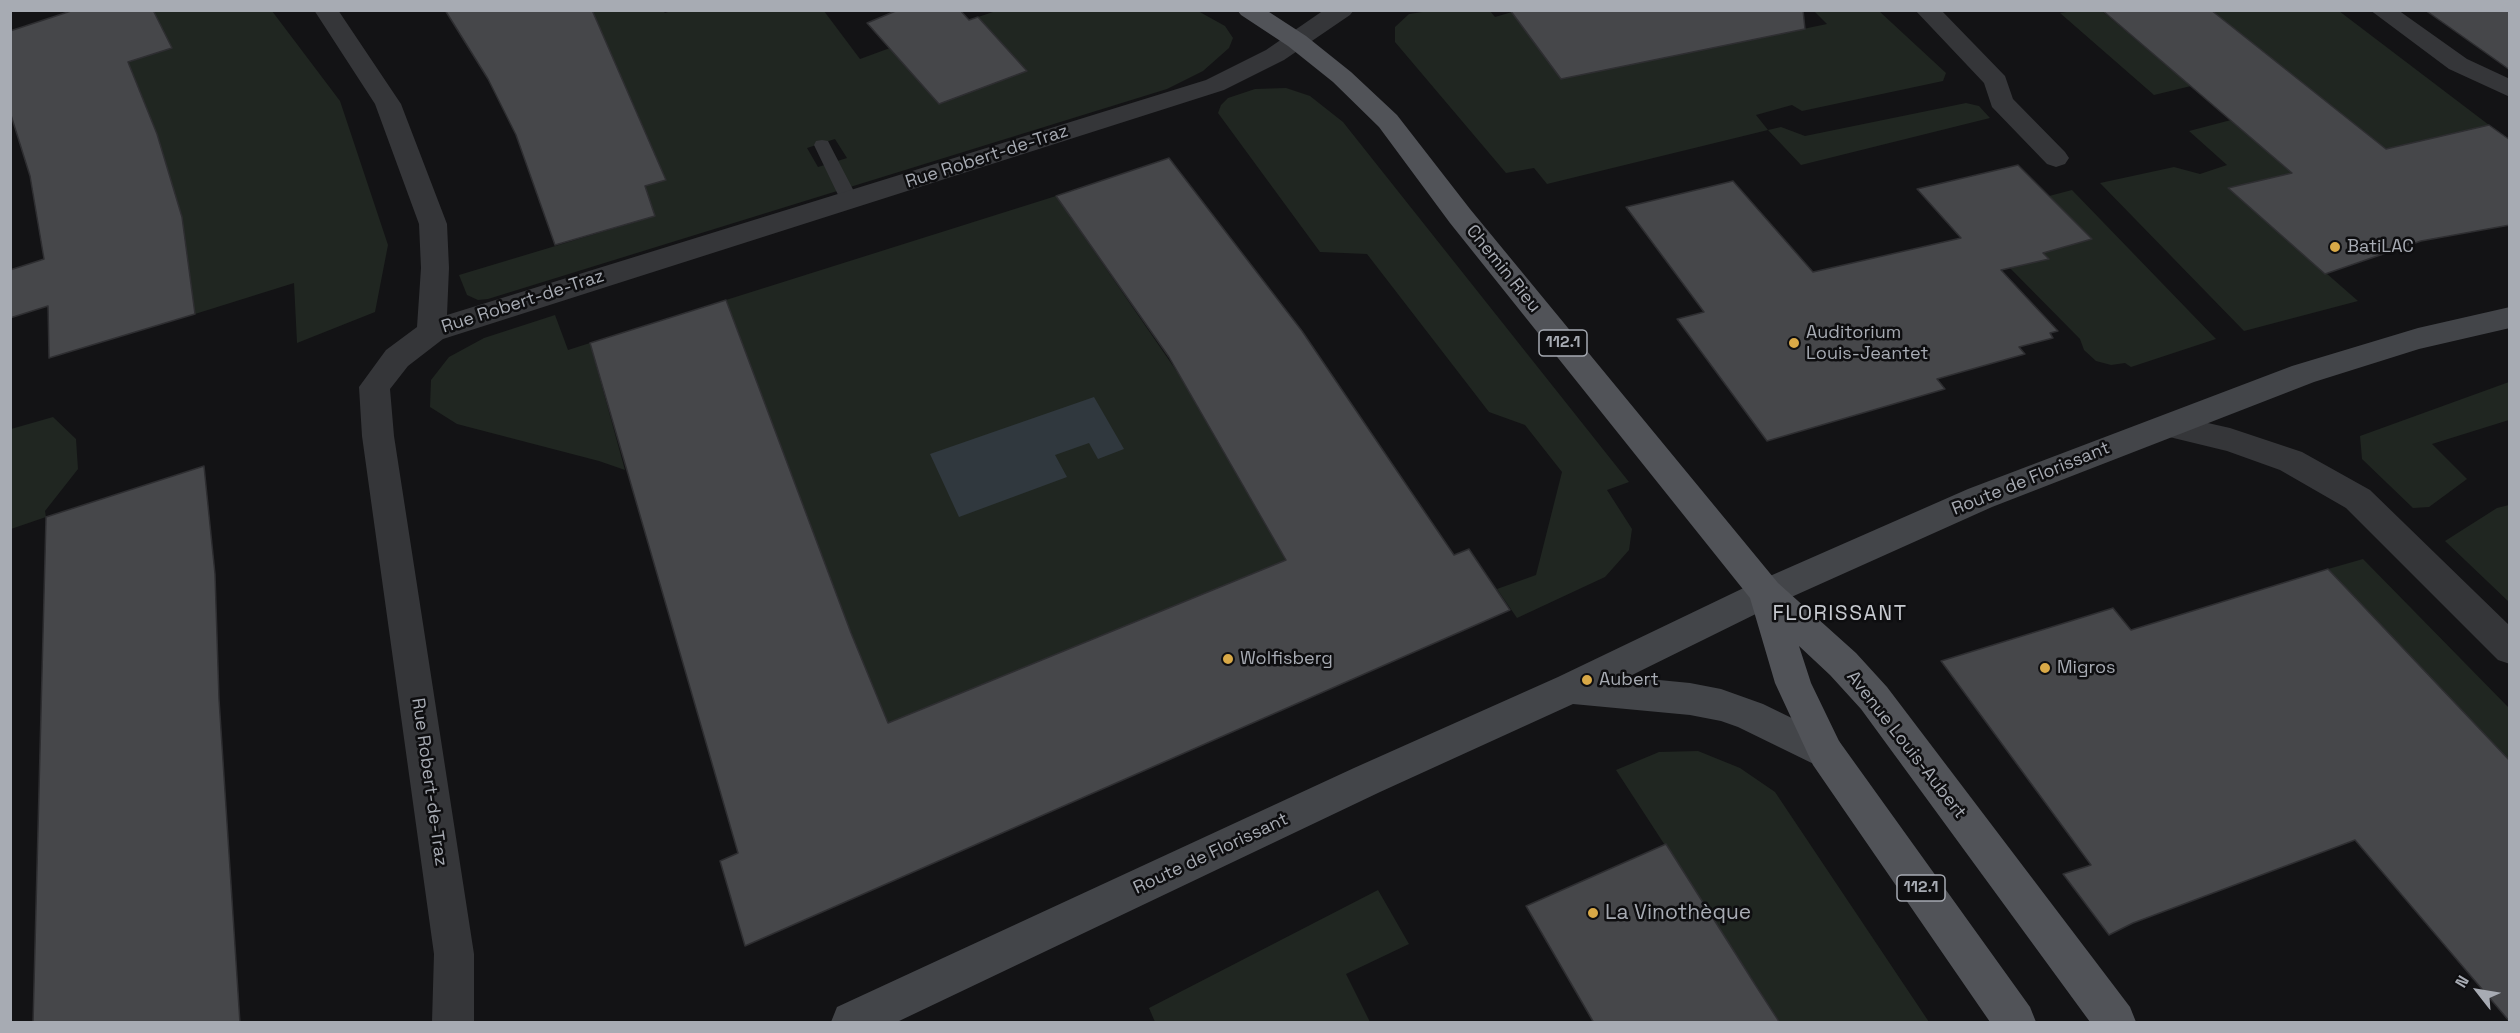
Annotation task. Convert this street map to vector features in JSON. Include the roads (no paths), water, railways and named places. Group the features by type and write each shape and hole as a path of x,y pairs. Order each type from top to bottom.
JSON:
{"main road":[{"name":"Chemin Rieu","path":"1249,10 1297,41 1342,77 1388,121 1460,216 1766,593"},
{"name":"Route de Florissant","path":"852,1023 1367,780 1571,688 1766,593 1992,493 2303,374 2418,339 2510,317"},
{"name":"112.1","path":"1766,593 1793,682 1826,753 2015,1023"},
{"name":"Avenue Louis-Aubert","path":"1766,593 1843,664 1874,698 2115,1023"},
{"name":"Route de Florissant","path":"1571,688 1690,699 1721,705 1750,715 1826,753"}],"street":[{"path":"326,10 388,104 433,224 435,268 432,331"},
{"path":"1297,41 1342,10"},
{"path":"1927,10 1996,81 2001,101 2056,158"},
{"path":"2382,10 2458,64 2510,89"},
{"name":"Rue Robert-de-Traz","path":"453,1023 454,954 380,448 374,387 397,358 432,331 1215,85 1268,59 1297,41"},
{"path":"2168,426 2230,440 2291,461 2358,499 2510,649"}],"lane":[{"path":"822,145 850,201"}],"place":[{"name":"BatiLAC","path":"2335,247"},
{"name":"Auditorium Louis-Jeantet","path":"1794,343"},
{"name":"Wolfisberg","path":"1228,659"},
{"name":"Migros","path":"2045,668"},
{"name":"Aubert","path":"1587,680"},
{"name":"La Vinothèque","path":"1593,913"}],"district":[{"name":"FLORISSANT","path":"1840,614"}]}
